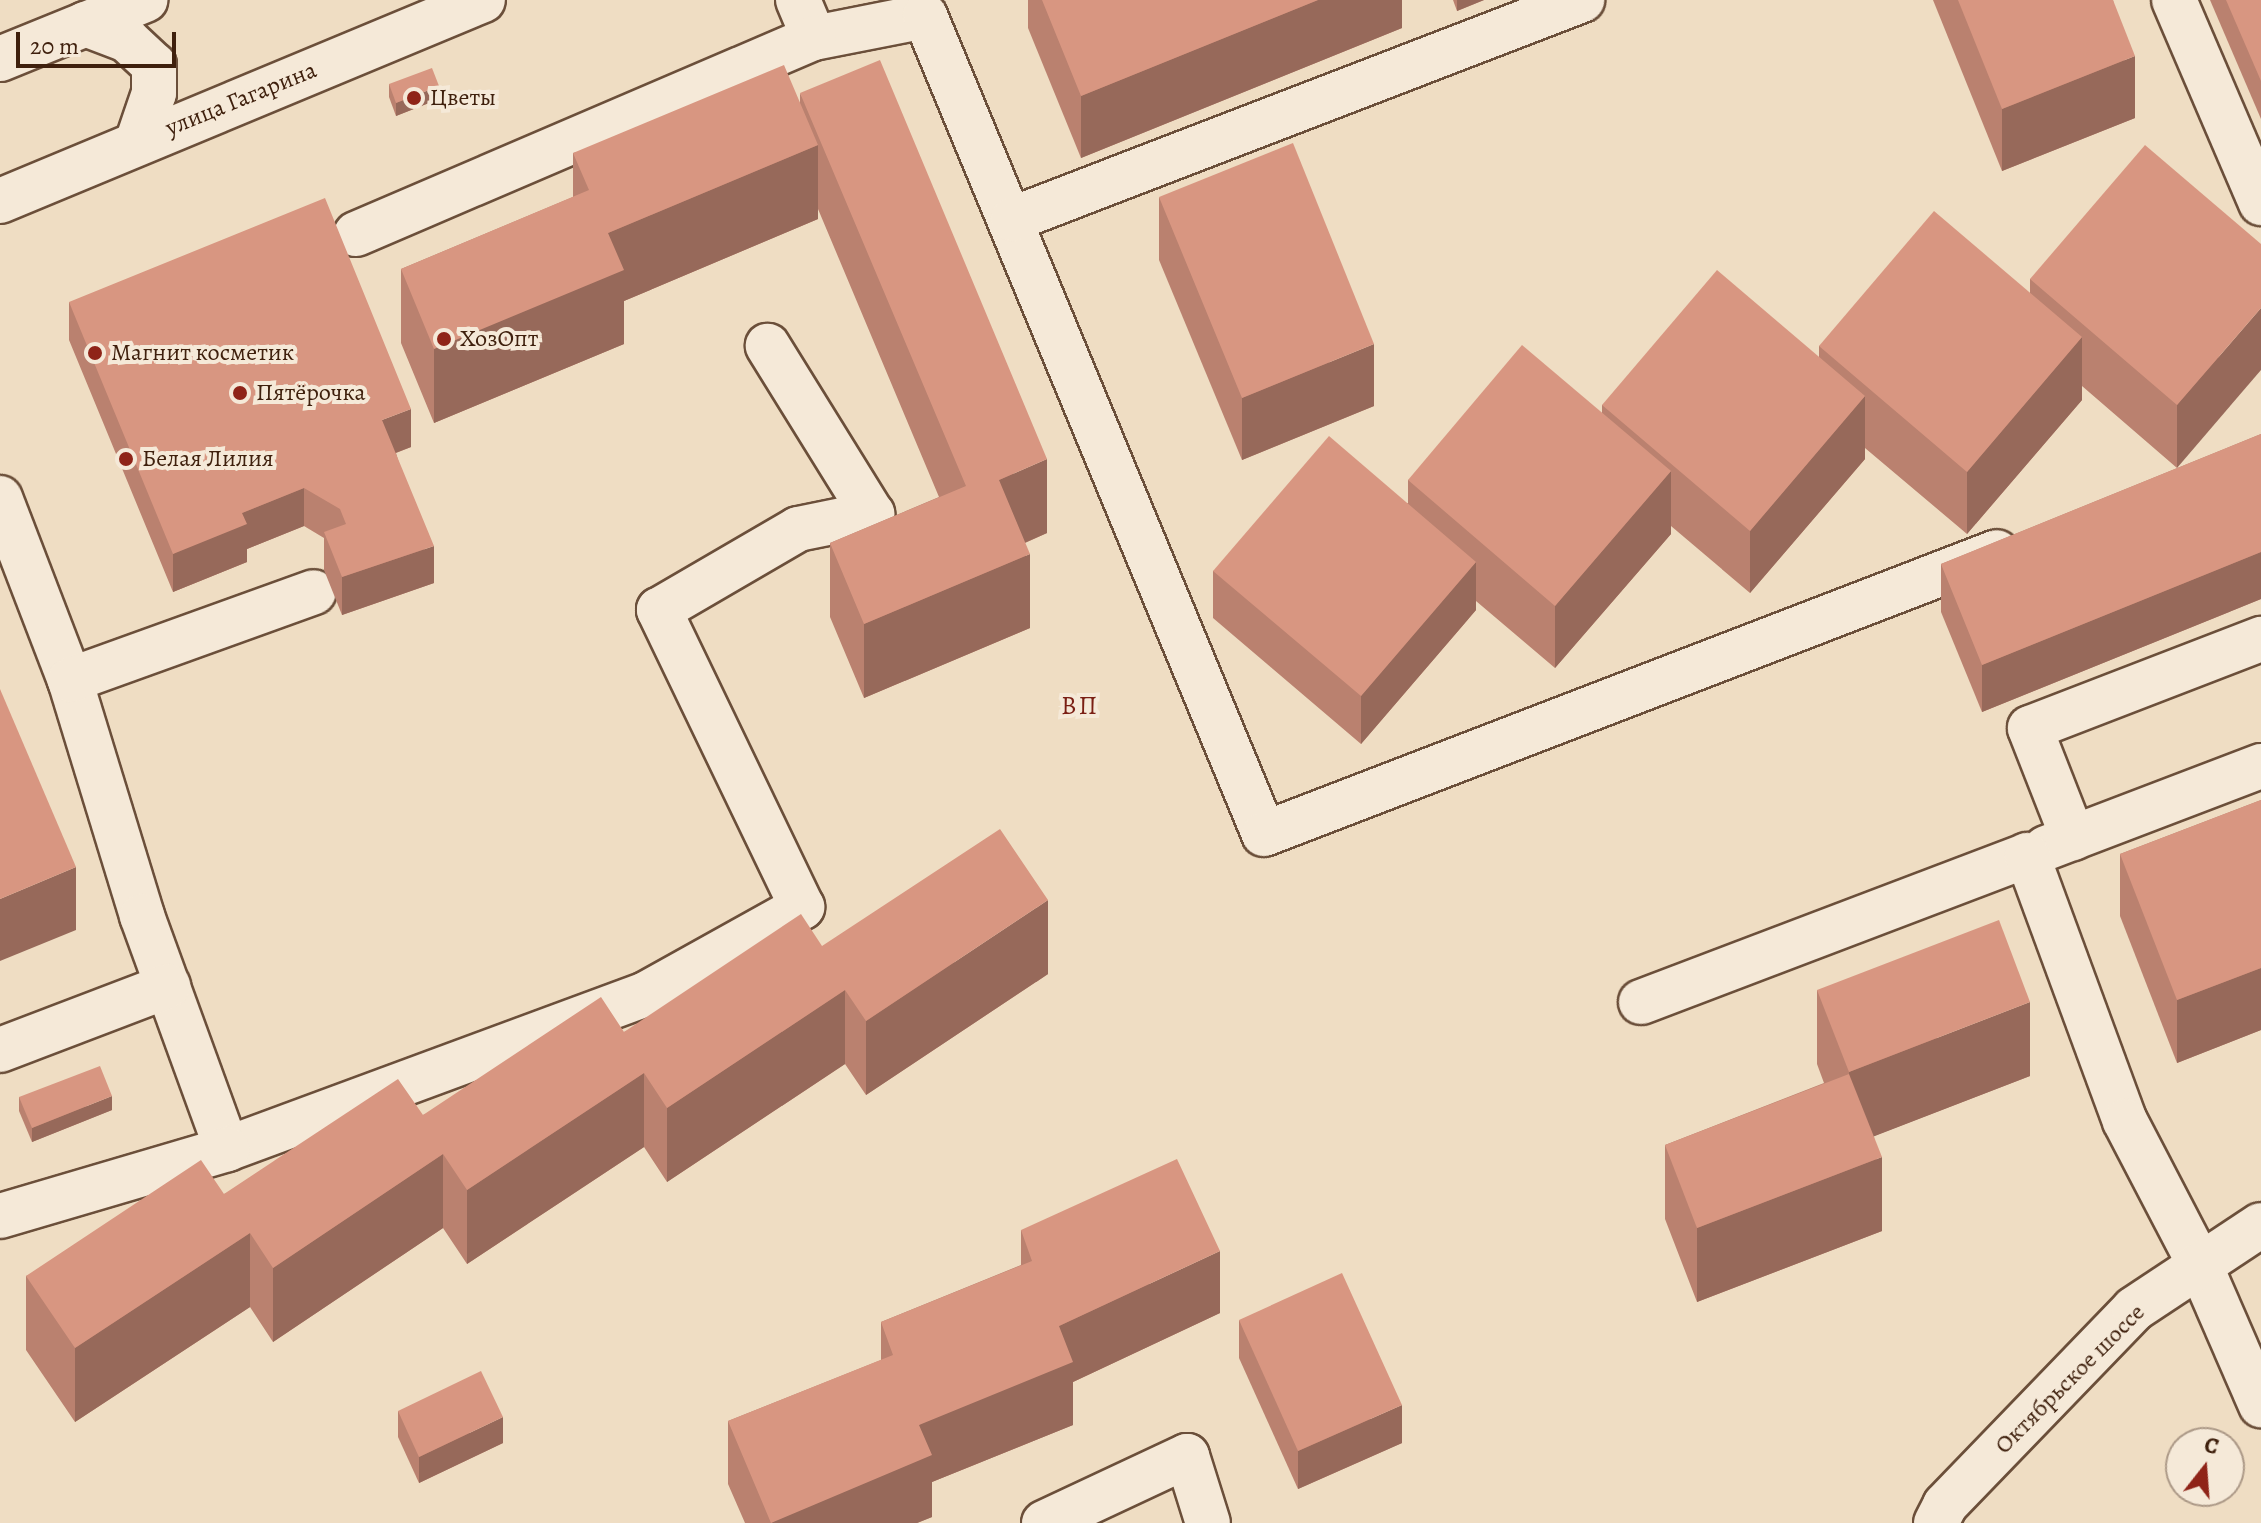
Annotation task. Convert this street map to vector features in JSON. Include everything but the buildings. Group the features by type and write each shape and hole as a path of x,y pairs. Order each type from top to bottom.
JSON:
{"street":[{"path":"0,59 145,0"},
{"name":"улица Гагарина","path":"0,201 138,140 483,0"},
{"path":"1013,219 1582,0"},
{"path":"2174,0 2261,203"},
{"path":"356,234 806,19 925,16 1013,219 1264,834 2038,536"},
{"path":"85,24 127,40 154,65 154,93 138,140"},
{"path":"0,1216 227,1149 646,994 802,907 659,610 798,529 872,514 768,346"},
{"path":"0,498 70,680 168,986 227,1149"},
{"path":"70,680 314,592"},
{"path":"2073,838 2030,728 2261,639"},
{"path":"1641,1002 2261,766"},
{"path":"2027,855 2125,1121 2200,1265 2261,1405"},
{"path":"0,1050 168,986"},
{"name":"Октябрьское шоссе","path":"1936,1523 1945,1505 2134,1309 2261,1225"},
{"path":"1044,1523 1187,1456 1208,1523"}],"place":[{"name":"Цветы","path":"414,98"},
{"name":"ХозОпт","path":"444,339"},
{"name":"Магнит косметик","path":"95,353"},
{"name":"Пятёрочка","path":"240,393"},
{"name":"Белая Лилия","path":"126,459"}],"district":[{"name":"ВП","path":"1080,706"}]}
